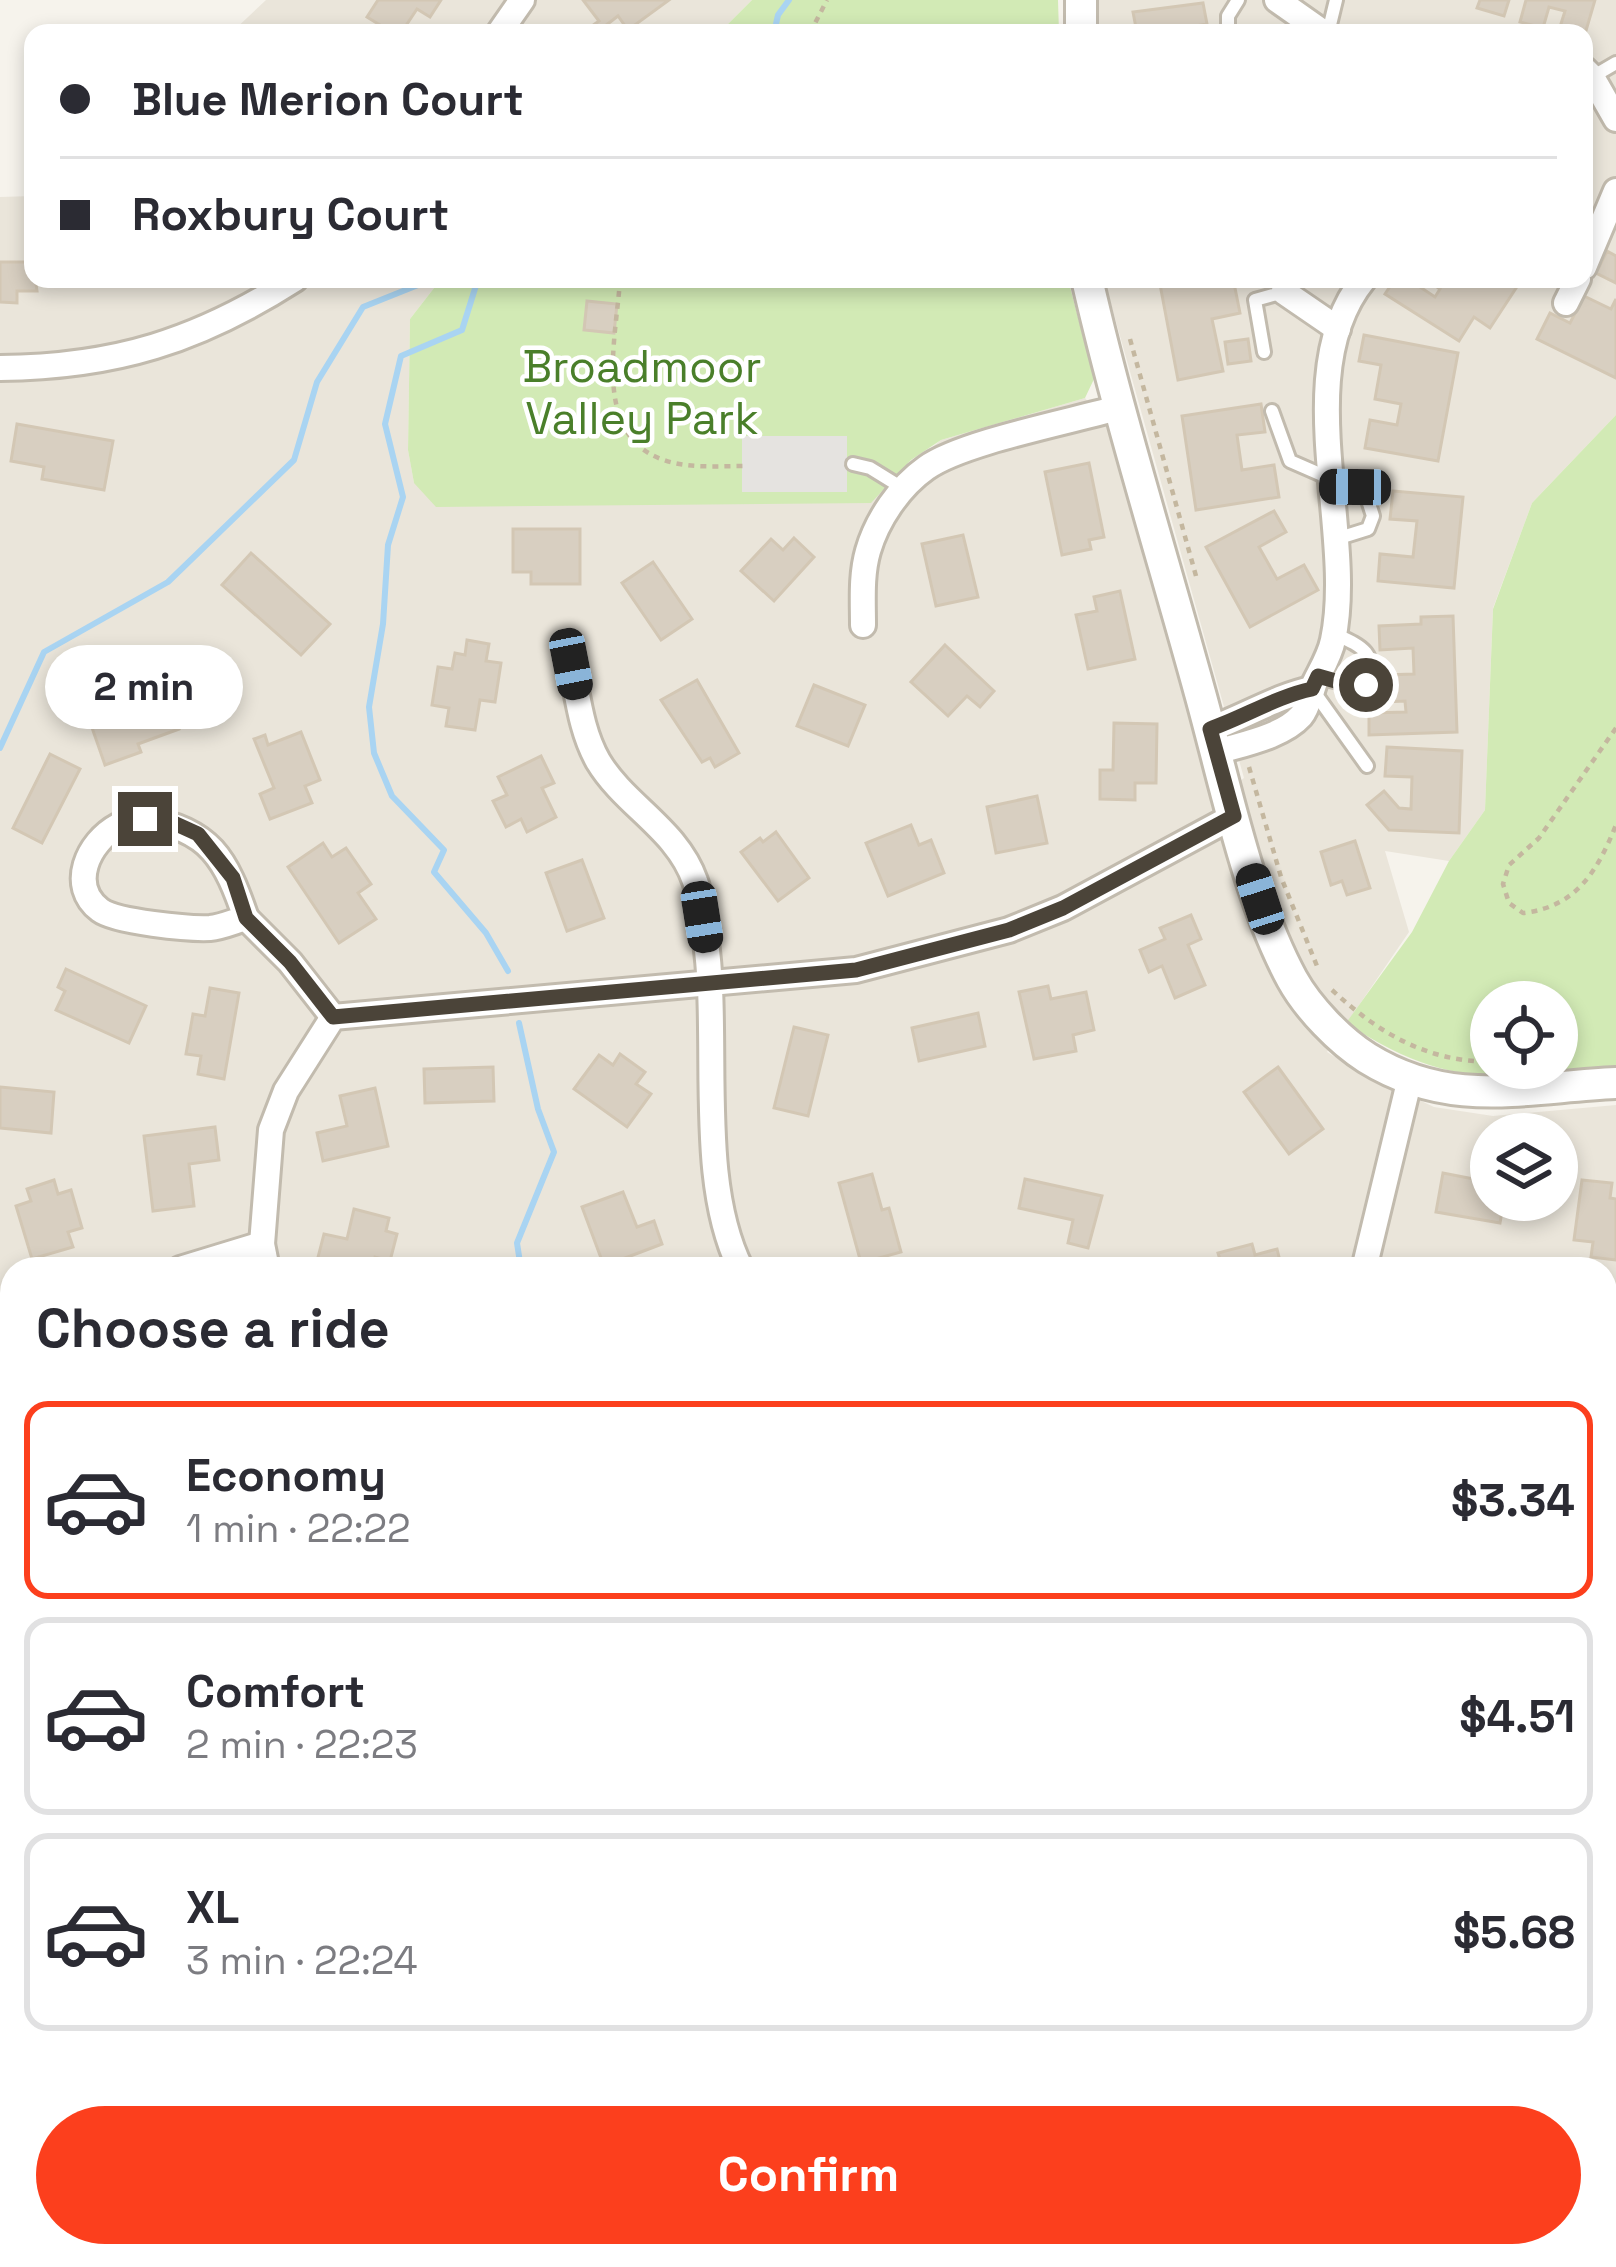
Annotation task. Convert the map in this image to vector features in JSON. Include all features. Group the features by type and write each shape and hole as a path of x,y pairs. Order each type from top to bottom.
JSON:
{"street":[{"path":"1277,0 1305,24"},
{"path":"1593,81 1616,119"},
{"path":"1593,245 1616,190"},
{"path":"0,368 113,358 180,339 238,315 281,288"},
{"path":"1089,288 1234,816 1274,940 1295,984 1327,1023 1366,1058 1410,1078 1456,1091 1500,1095 1616,1084"},
{"path":"1289,288 1338,329"},
{"path":"1213,741 1315,683 1335,634 1328,393 1338,329 1359,288"},
{"path":"1566,303 1574,288"},
{"path":"863,626 868,550 884,512 926,468 955,454 1121,407"},
{"path":"571,664 585,734 599,763 662,827 696,884 712,984 716,1191 735,1257"},
{"path":"333,1017 856,970 1009,930 1063,908 1234,816"},
{"path":"246,918 211,928 122,919 100,911 83,890 83,868 96,844 118,825 145,819 176,824 198,834 233,878 246,918 290,962 333,1017"},
{"path":"264,1257 271,1130 286,1091 333,1017"},
{"path":"1367,1257 1410,1078"}],"lane":[{"path":"1315,24 1336,0"},
{"path":"1264,352 1255,300 1279,288"},
{"path":"1272,411 1290,460 1329,483 1365,491 1372,515 1368,529 1335,539"},
{"path":"853,464 870,468 904,489"},
{"path":"1315,683 1366,685 1372,658 1365,647 1335,634"},
{"path":"1315,683 1367,766"}],"path":[{"path":"619,288 614,386 619,420 629,435 659,459 746,466"},
{"path":"1616,728 1539,838 1509,865 1503,884 1509,903 1523,913 1549,910 1580,890 1616,825"}],"shaded area":[{"path":"266,0 752,0 728,24 241,24"},
{"path":"1097,0 1616,0 1616,415 1532,503 1493,608 1485,810 1449,861 1385,851 1409,932 1327,1052 1434,1107 1473,1113 1470,1221 1578,1221 1578,1113 1527,1113 1616,1105 1616,1257 0,1257 0,197 24,196 24,288 434,288 410,319 408,450 414,483 890,481 941,440 1085,398 1113,436 1213,801 1244,778 1107,288 1593,288 1593,24 1097,24"},
{"path":"742,436 847,436 847,492 742,492"}],"green space":[{"path":"752,0 1058,0 1059,24 728,24"},
{"name":"Broadmoor Valley Park","path":"434,288 1070,288 1094,379 1085,398 941,440 911,460 871,503 436,507 414,483 408,450 410,319"},
{"path":"1616,415 1616,1068 1578,1071 1578,981 1470,981 1470,1074 1416,1060 1346,1023 1412,932 1449,861 1485,810 1493,609 1532,503"}],"building":[{"path":"378,0 441,0 430,17 417,9 407,24 378,24 367,17"},
{"path":"583,0 669,0 636,24 624,24 618,16 608,24 595,24 599,21"},
{"path":"1480,0 1509,0 1504,16 1477,8"},
{"path":"1526,0 1595,0 1588,24 1561,24 1565,11 1549,7 1544,24 1520,22"},
{"path":"1203,3 1207,24 1135,24 1133,12"},
{"path":"1607,251 1616,256 1616,283 1596,273"},
{"path":"0,262 24,262 24,288 37,291 17,291 17,303 0,302"},
{"path":"1161,288 1235,288 1240,313 1212,319 1223,371 1178,380"},
{"path":"1389,288 1422,288 1435,297 1438,288 1516,288 1490,328 1474,317 1459,341 1385,294"},
{"path":"1584,296 1611,309 1616,299 1616,378 1537,339 1550,313 1570,323"},
{"path":"587,301 617,304 614,333 584,330"},
{"path":"1364,335 1458,353 1438,461 1365,448 1370,420 1397,425 1401,404 1375,399 1381,365 1359,361"},
{"path":"1248,339 1251,361 1228,364 1225,342"},
{"path":"1261,404 1265,432 1237,435 1242,470 1274,465 1279,497 1196,510 1182,416"},
{"path":"17,424 113,441 104,490 42,479 44,467 11,461"},
{"path":"1089,463 1104,537 1089,540 1091,549 1062,555 1045,472"},
{"path":"1393,491 1463,497 1454,588 1378,581 1380,554 1413,557 1417,521 1390,519"},
{"path":"1274,511 1286,532 1259,547 1277,579 1304,565 1318,590 1250,627 1206,547"},
{"path":"513,529 580,529 580,584 531,584 531,572 513,572"},
{"path":"963,535 978,597 936,606 922,544"},
{"path":"794,538 814,557 774,601 741,571 771,539 783,550"},
{"path":"251,553 330,624 301,655 222,585"},
{"path":"653,562 692,619 661,640 622,583"},
{"path":"1120,591 1135,659 1088,669 1076,615 1097,611 1094,597"},
{"path":"1453,616 1457,732 1369,735 1369,713 1406,712 1405,701 1385,702 1384,675 1414,674 1413,648 1380,650 1379,626 1421,624 1421,617"},
{"path":"467,640 489,644 486,661 501,663 495,702 480,700 475,730 446,726 449,708 432,705 438,667 452,669 455,653 465,655"},
{"path":"945,645 994,691 980,707 967,696 948,716 911,682"},
{"path":"697,680 739,753 715,767 710,758 702,762 661,700"},
{"path":"814,685 865,705 848,746 797,726"},
{"path":"165,694 179,729 138,744 141,752 105,765 90,722"},
{"path":"1114,723 1157,724 1156,783 1135,783 1135,800 1100,799 1100,770 1113,770"},
{"path":"301,732 320,780 305,786 312,803 270,819 260,794 274,788 254,739 265,735 268,745"},
{"path":"1387,747 1462,751 1459,833 1389,830 1367,805 1384,791 1399,808 1411,809 1412,777 1385,776"},
{"path":"50,754 80,769 42,843 13,828"},
{"path":"541,756 554,783 542,788 556,817 527,832 521,819 506,827 493,801 507,795 498,777"},
{"path":"1037,796 1047,843 996,853 987,807"},
{"path":"911,825 919,845 931,840 944,873 888,896 866,843"},
{"path":"776,832 809,878 778,901 741,852"},
{"path":"1355,841 1370,888 1347,895 1342,881 1331,885 1321,852"},
{"path":"323,843 332,857 346,848 371,884 358,893 376,919 339,943 288,867"},
{"path":"582,860 604,918 567,931 546,873"},
{"path":"1191,915 1201,939 1188,945 1205,985 1175,998 1162,966 1149,972 1140,950 1165,939 1160,928"},
{"path":"66,969 146,1006 129,1043 56,1010 65,991 58,987"},
{"path":"1048,986 1051,999 1086,992 1094,1030 1073,1035 1076,1051 1034,1059 1019,992"},
{"path":"210,988 239,993 224,1079 198,1074 201,1056 186,1054 193,1014 205,1016"},
{"path":"978,1013 985,1046 919,1061 912,1028"},
{"path":"794,1027 828,1035 808,1116 774,1108"},
{"path":"620,1054 645,1072 636,1084 651,1094 627,1127 574,1089 599,1055 613,1065"},
{"path":"493,1067 494,1101 425,1103 424,1069"},
{"path":"1278,1067 1323,1129 1289,1154 1244,1092"},
{"path":"0,1087 54,1092 51,1133 0,1128"},
{"path":"375,1088 388,1146 323,1161 317,1133 347,1126 340,1096"},
{"path":"215,1127 219,1160 189,1164 194,1206 153,1211 144,1136"},
{"path":"1443,1173 1470,1178 1470,1218 1436,1212"},
{"path":"872,1174 882,1210 889,1208 901,1252 859,1257 839,1183"},
{"path":"1025,1179 1102,1196 1088,1248 1068,1243 1073,1220 1019,1208"},
{"path":"54,1180 58,1194 71,1190 82,1228 68,1232 73,1247 31,1257 16,1206 31,1201 27,1189"},
{"path":"1582,1180 1612,1183 1610,1198 1616,1199 1616,1257 1591,1257 1593,1242 1574,1240"},
{"path":"623,1192 637,1227 654,1221 662,1244 628,1257 601,1257 582,1207"},
{"path":"354,1209 389,1218 386,1231 397,1234 391,1257 318,1257 324,1234 347,1239"},
{"path":"1252,1244 1255,1255 1277,1249 1279,1257 1219,1257 1218,1253"}],"waterway":[{"path":"776,24 789,0"},
{"path":"0,748 44,652 168,582 294,460 317,382 363,307 410,288"},
{"path":"475,288 462,330 401,356 385,424 403,497 388,545 383,624 369,707 374,753 392,796 444,850 434,872 486,933 508,971"},
{"path":"519,1023 538,1109 554,1152 517,1243 519,1257"}],"route":[{"path":"145,819 176,824 198,834 233,878 246,918 290,962 333,1017 856,970 1009,930 1063,908 1234,816 1210,729 1291,693 1312,689 1318,676 1366,685"}]}
